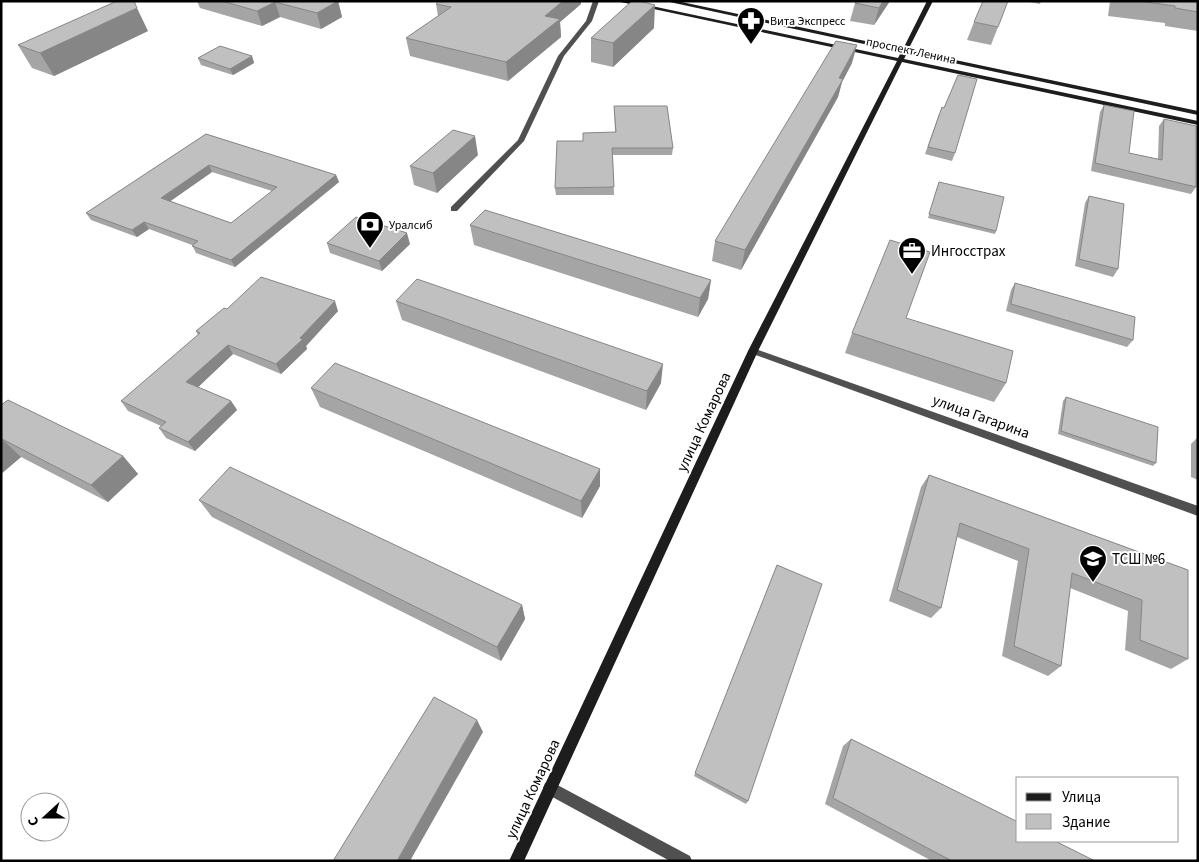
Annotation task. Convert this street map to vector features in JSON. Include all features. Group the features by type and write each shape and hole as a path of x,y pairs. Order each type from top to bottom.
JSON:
{"street":[{"path":"454,208 521,141 561,56 589,21 596,1"},
{"name":"проспект Ленина","path":"619,1 1198,113"},
{"name":"проспект Ленина","path":"668,1 1198,124"},
{"name":"улица Комарова","path":"516,861 754,351 930,1"},
{"name":"улица Гагарина","path":"754,351 1198,511"},
{"path":"550,788 685,861"}],"building":[{"path":"117,1 134,1 137,8 40,53 18,45"},
{"path":"222,1 338,1 317,13 275,2 257,11"},
{"path":"439,1 563,1 545,16 560,19 506,62 406,38 451,7 436,4"},
{"path":"632,1 655,5 613,43 591,38"},
{"path":"856,1 883,1 879,8 855,3"},
{"path":"983,1 1008,1 998,27 974,22"},
{"path":"1139,1 1198,1 1198,12 1175,8 1175,6"},
{"path":"836,41 857,45 839,78 843,79 745,250 715,241"},
{"path":"220,46 252,56 230,69 198,58"},
{"path":"958,75 977,79 955,153 928,147 942,107 944,108"},
{"path":"1104,105 1134,111 1129,153 1162,160 1164,119 1196,126 1196,187 1095,163"},
{"path":"614,106 667,106 673,148 612,148 614,187 555,188 557,141 583,141 583,133 616,132"},
{"path":"453,130 475,136 433,173 410,166"},
{"path":"206,134 336,175 231,260 192,246 198,241 144,222 132,230 86,213","holes":["209,165 277,187 231,223 161,198"]},
{"path":"939,182 1004,197 996,231 929,214"},
{"path":"1089,196 1124,204 1118,269 1079,259"},
{"path":"485,210 711,280 700,298 470,225"},
{"path":"356,217 407,233 379,261 327,243"},
{"path":"890,240 930,252 906,318 1013,351 1006,383 852,333"},
{"path":"261,277 335,301 300,338 303,339 276,364 228,345 186,382 231,401 188,442 159,428 166,422 121,401 200,333 196,331 224,308 227,309"},
{"path":"417,279 663,364 647,391 396,301"},
{"path":"1015,283 1135,317 1133,340 1011,304"},
{"path":"335,363 600,469 581,501 311,388"},
{"path":"1066,397 1158,427 1156,463 1061,431"},
{"path":"8,400 123,456 91,485 1,440 1,405"},
{"path":"230,467 522,605 497,647 199,500"},
{"name":"ТСШ №6","path":"929,475 1188,570 1188,659 1140,640 1142,600 1072,573 1061,666 1014,646 1029,549 960,523 941,608 897,590"},
{"path":"777,565 822,584 748,801 695,773"},
{"path":"434,697 477,720 397,861 333,861"},
{"path":"851,739 1016,821 1016,842 1057,842 1095,861 952,861 833,798"}],"place":[{"name":"Вита Экспресс","path":"751,45"},
{"name":"Уралсиб","path":"370,249"},
{"name":"Ингосстрах","path":"912,275"},
{"name":"ТСШ №6","path":"1093,583"}]}
